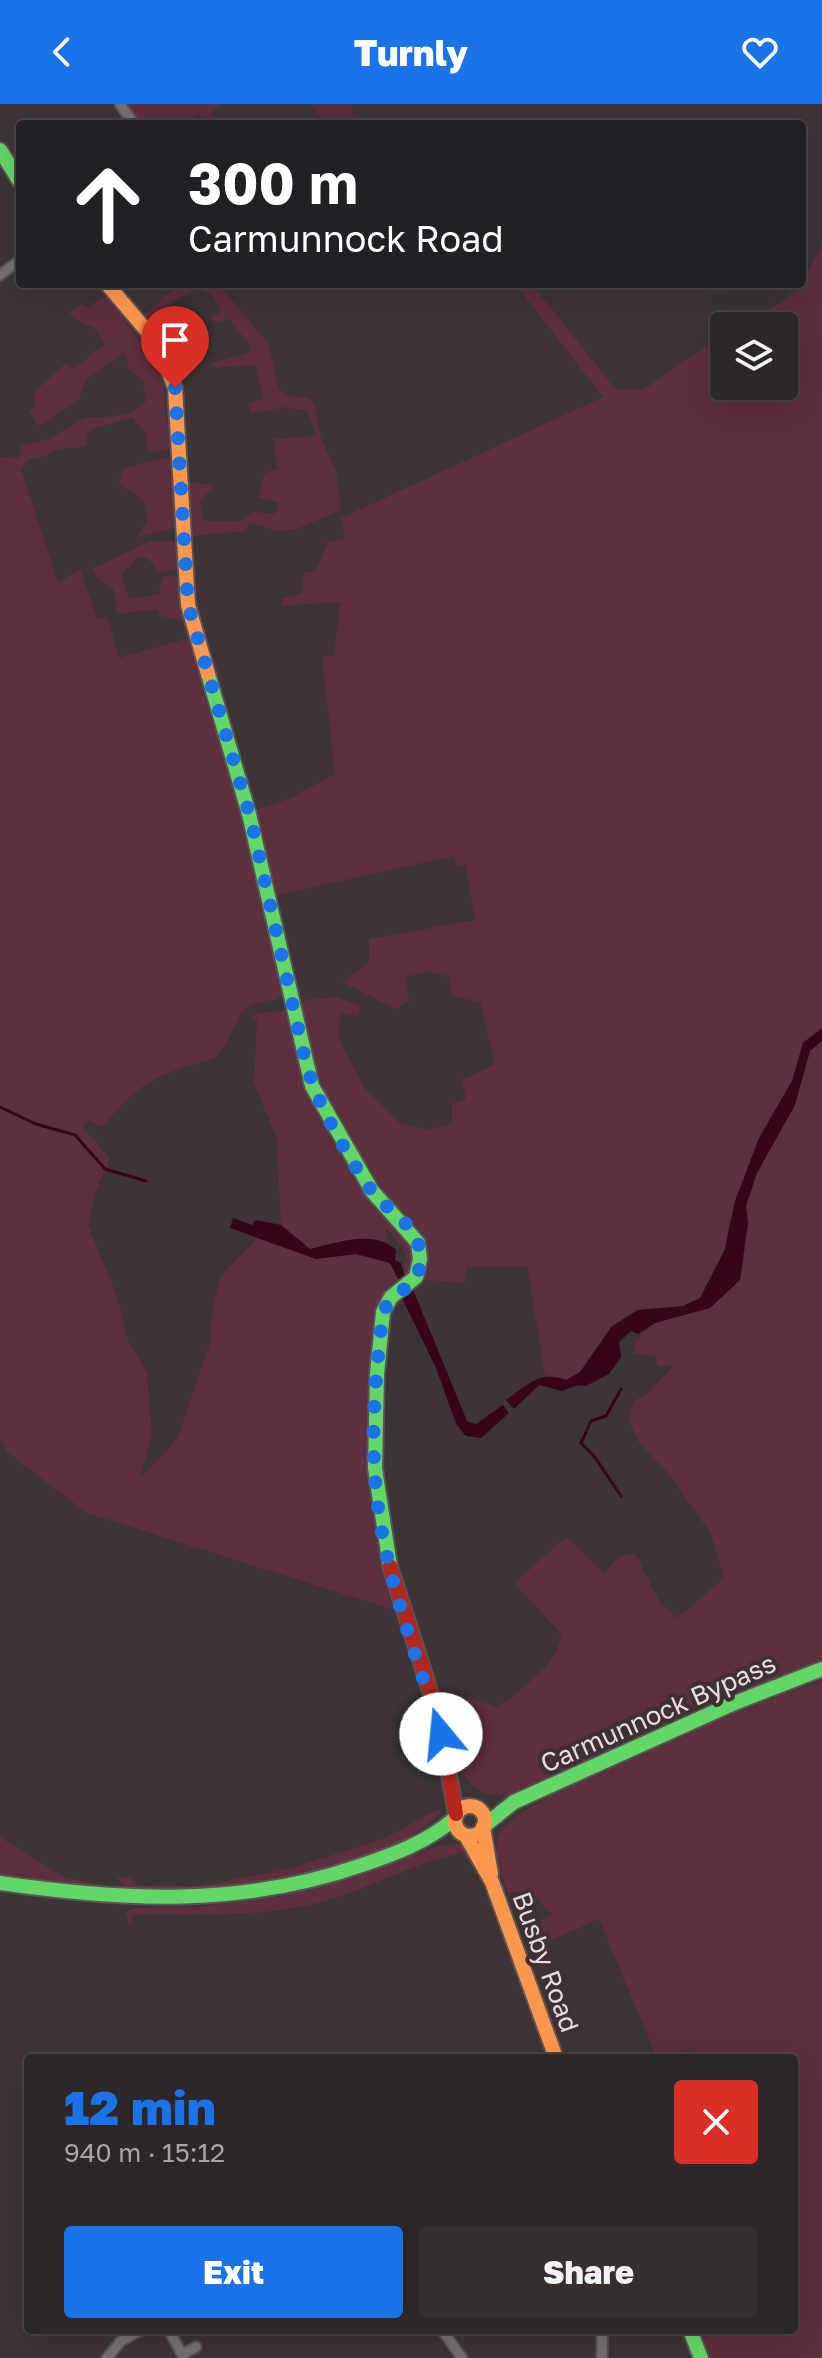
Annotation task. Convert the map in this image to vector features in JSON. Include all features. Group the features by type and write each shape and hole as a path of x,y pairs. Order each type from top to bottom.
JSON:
{"main road":[{"path":"0,150 16,176"},
{"path":"110,288 157,343 175,388 188,605 251,820 275,919 297,1034 312,1086 372,1191 416,1238 419,1269 383,1312 376,1489 388,1557 452,1769 457,1829 466,1836"},
{"name":"Carmunnock Bypass","path":"477,1808 514,1802 732,1704 822,1669"},
{"path":"0,1883 121,1901 215,1899 294,1886 360,1866 433,1837 478,1834 484,1827 484,1816 452,1769"},
{"name":"Carmunnock Bypass","path":"484,1827 514,1802"},
{"path":"433,1837 463,1807 477,1808"},
{"name":"Busby Road","path":"484,1827 492,1882"},
{"name":"Busby Road","path":"466,1836 492,1882 555,2054"},
{"path":"692,2334 701,2358"}],"street":[{"path":"107,2358 121,2341 134,2334"},
{"path":"171,2334 183,2356 196,2347"},
{"path":"444,2334 455,2355"},
{"path":"602,2334 602,2358"}],"shaded area":[{"path":"124,104 222,104 210,112 214,120 197,114 190,120 136,120"},
{"path":"311,104 351,104 353,120 318,120 321,117"},
{"path":"822,245 822,1028 803,1043 792,1081 759,1138 729,1223 725,1249 700,1298 683,1306 638,1310 612,1326 580,1372 566,1380 545,1375 527,1266 467,1267 465,1283 425,1280 404,1273 405,1252 386,1227 387,1242 371,1239 310,1249 281,1225 277,1140 254,1083 257,1019 249,1018 258,1013 289,1010 306,1090 316,1084 298,1001 335,997 360,1005 359,1016 340,1013 339,1040 366,1090 401,1124 428,1130 452,1124 452,1104 466,1099 462,1080 495,1064 480,1002 451,996 449,977 428,971 406,977 409,1000 395,1009 343,982 369,962 369,939 475,920 465,864 457,866 454,856 277,895 255,810 289,799 335,774 322,657 334,656 340,602 282,606 282,598 302,593 304,572 316,571 328,542 345,538 341,518 603,397 518,288 535,288 616,390 643,390 710,344 710,400 798,400 798,312 763,312 781,303 798,288 806,288 806,276"},
{"path":"174,288 198,288 177,299 148,322 144,315"},
{"path":"198,288 221,288 268,343 279,390 287,396 308,398 315,406 321,438 336,470 341,510 297,529 278,531 249,523 246,531 193,536 189,482 214,485 200,502 204,521 240,521 254,512 275,514 279,502 258,498 264,474 277,469 273,439 316,436 308,411 287,407 251,413 248,403 264,399 255,366 212,367 212,364 249,352 250,345 229,319 213,323 211,318 221,312 216,300"},
{"path":"107,295 153,360 163,384 170,448 151,453 146,446 146,434 132,417 92,429 87,433 87,445 29,459 21,469 58,583 80,569 97,619 107,616 119,658 189,638 255,860 275,949 281,995 276,1000 250,1006 243,1012 224,1048 215,1058 178,1069 140,1088 102,1127 89,1120 82,1127 110,1158 96,1191 88,1225 117,1296 127,1338 147,1373 152,1433 140,1479 177,1439 210,1343 210,1322 220,1277 258,1237 316,1259 356,1254 390,1263 400,1283 387,1290 375,1311 367,1448 372,1514 397,1611 87,1513 6,1451 0,1436 0,457 19,458 22,445 49,439 86,417 127,413 146,401 143,381 130,370 124,353 87,378 78,401 38,426 29,411 36,406 33,393 66,363 74,369 105,344 93,326 84,325 69,313 80,304 88,307"},
{"path":"171,456 176,528 137,537 148,520 143,500 119,482 122,469"},
{"path":"150,541 177,541 179,569 158,573 148,558 137,558 122,575 129,599 159,594 162,578 169,575 180,578 186,622 161,616 157,609 117,614 113,587 100,581 93,571"},
{"path":"822,1028 822,1041 810,1051 795,1105 757,1173 746,1206 748,1223 740,1280 710,1308 655,1323 638,1334 631,1331 619,1342 621,1357 609,1374 586,1386 578,1385 562,1391 539,1385 514,1409 506,1400 527,1384 549,1377 566,1380 580,1372 612,1326 638,1310 683,1306 700,1298 725,1249 735,1201 759,1138 792,1081 803,1043"},
{"path":"822,1041 822,1659 696,1709 510,1794 492,1795 478,1790 460,1768 442,1704 469,1697 498,1708 528,1684 554,1656 561,1634 514,1583 566,1537 604,1573 620,1556 635,1553 660,1603 677,1618 724,1578 711,1534 670,1475 637,1440 629,1419 634,1401 649,1392 673,1366 657,1365 656,1356 634,1353 634,1343 654,1323 710,1308 740,1280 748,1223 746,1206 757,1173 795,1105 810,1050"},
{"path":"233,1218 252,1225 256,1220 281,1225 310,1249 354,1239 377,1240 396,1250 395,1260 401,1263 406,1280 400,1283 390,1263 356,1254 316,1259 230,1228"},
{"path":"412,1287 467,1421 476,1424 503,1405 509,1413 481,1438 466,1436 456,1424 436,1368 401,1296"},
{"path":"822,1681 822,2358 710,2358 701,2334 798,2334 798,2054 697,2054 694,2047 670,2054 655,2054 599,1919 527,1951 522,1932 551,1914 531,1892 508,1893 496,1849 499,1834 515,1817 549,1797 648,1750"},
{"path":"444,1809 415,1833 380,1853 297,1878 208,1890 129,1892 117,1877 129,1877 137,1885 200,1886 292,1868 383,1839 432,1812"},
{"path":"0,1837 64,1877 118,1889 117,1892 0,1876"},
{"path":"462,1843 490,1892 462,1853 310,1905 235,1914 133,1914 130,1925 125,1913 134,1908 196,1907 283,1896 352,1878 430,1848"}],"waterway":[{"path":"0,1107 36,1124 75,1135 105,1169 146,1181"},
{"path":"621,1389 606,1416 591,1421 581,1443 594,1456 621,1496"}],"traffic: fast":[{"path":"0,150 16,176"},
{"path":"208,674 249,814 312,1086 372,1191 418,1243 420,1259 416,1277 391,1297 383,1312 377,1374 375,1468 390,1566"},
{"path":"484,1826 514,1802 732,1704 822,1669"},
{"path":"0,1883 137,1896 227,1894 272,1888 317,1879 386,1856 422,1841 454,1819"},
{"path":"692,2334 701,2358"}],"traffic: slow":[{"path":"110,288 157,343 175,388 188,605 208,674"},
{"path":"470,1806 481,1810 485,1821 481,1832 470,1836 459,1832 455,1821 459,1810 470,1806"},
{"path":"483,1827 491,1874"},
{"path":"466,1836 492,1882 555,2054"}],"traffic: jam":[{"path":"390,1566 439,1719 456,1814"}],"route":[{"path":"175,388 188,605 251,820 275,919 297,1034 312,1086 336,1131 372,1191 411,1231 418,1243 420,1259 416,1277 391,1297 383,1312 374,1444 376,1489 388,1557 441,1734"}]}
